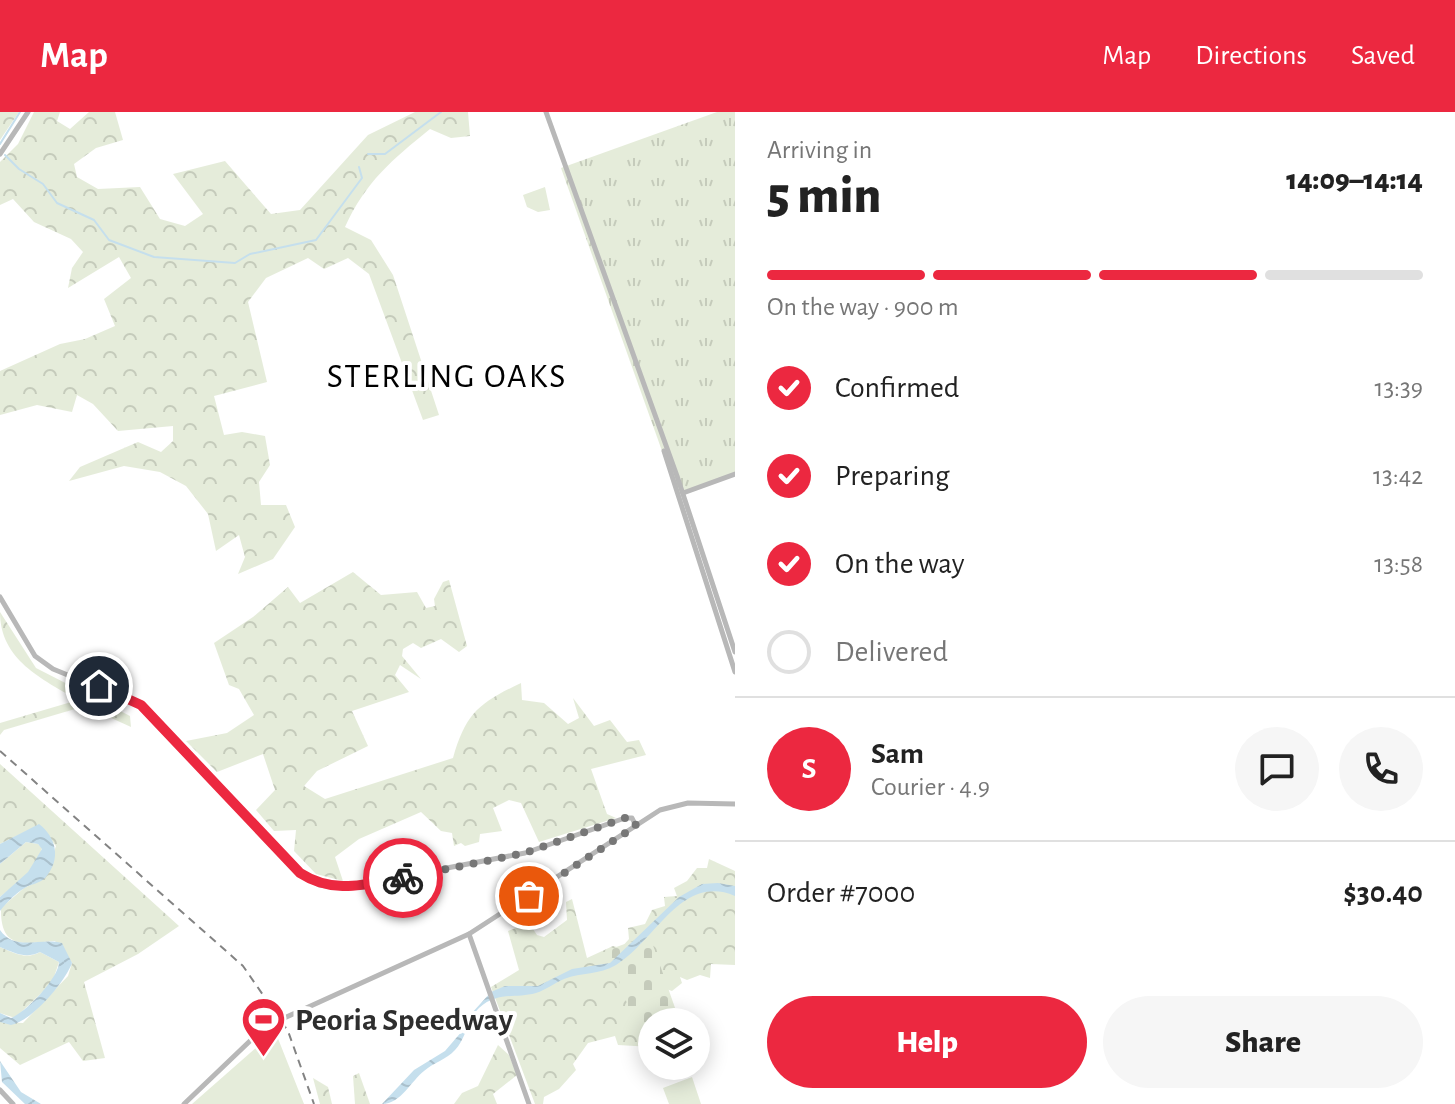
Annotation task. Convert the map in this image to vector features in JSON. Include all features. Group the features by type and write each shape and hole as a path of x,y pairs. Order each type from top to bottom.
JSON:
{"main road":[{"path":"0,154 28,112"},
{"path":"546,112 735,652"},
{"path":"681,494 735,474"},
{"path":"681,494 735,672"},
{"path":"0,597 35,656 53,669 141,705 300,873 319,885 343,888 498,860 616,822 627,820 636,826"},
{"path":"184,1104 251,1040 282,1019 469,934 636,826 678,804 735,804"},
{"path":"469,934 529,1104"},
{"path":"0,1090 13,1104"}],"green space":[{"path":"0,112 19,112 0,140"},
{"path":"34,112 60,112 57,121 70,129 89,112 115,112 123,140 96,148 74,164 77,177 98,189 140,187 160,219 185,226 203,214 173,174 225,161 271,214 300,210 368,135 415,112 468,112 470,136 451,138 430,129 381,172 345,227 371,240 393,275 439,415 423,420 369,274 348,258 324,269 308,258 266,278 248,302 267,382 214,396 224,435 242,432 265,436 270,465 259,482 261,505 286,505 295,527 273,559 238,574 245,557 239,535 216,551 208,514 186,486 160,472 124,466 69,481 80,467 138,442 161,452 173,441 173,426 118,431 93,404 77,395 72,412 37,405 0,415 0,371 60,344 85,339 115,326 104,299 131,278 119,257 68,288 72,268 83,252 71,239 34,222 13,199 0,205 0,162 18,144"},
{"path":"717,112 735,112 735,474 677,493 561,168"},
{"path":"545,187 550,210 538,212 527,207 523,195"},
{"path":"353,572 381,595 417,592 426,608 435,606 434,599 443,582 449,580 467,646 459,652 441,639 421,648 413,643 403,649 402,656 421,679 400,665 395,675 409,692 352,711 368,746 317,771 304,786 325,799 453,758 463,730 476,711 521,683 522,700 544,703 568,724 579,718 573,698 594,726 610,720 627,742 639,740 646,755 591,769 607,814 616,818 539,842 521,803 509,800 493,808 502,831 480,834 479,842 454,846 452,833 441,831 421,812 359,839 335,857 343,881 316,874 294,851 296,830 274,831 256,810 275,790 263,754 217,772 186,741 227,733 254,715 239,689 229,685 214,643 253,617 288,587 300,603"},
{"path":"0,612 36,668 130,716 131,727 85,706 4,730 0,735 0,723 78,700 38,676 15,655 2,629"},
{"path":"0,764 179,926 138,954 84,982 105,1058 83,1061 69,1042 20,1065 0,1048 0,1022 23,1023 68,976 72,963 55,941 24,943 10,938 5,932 1,908 24,888 45,878 56,846 39,825 0,844"},
{"path":"26,842 42,848 40,856 26,876 0,897 0,864"},
{"path":"709,859 735,871 735,965 711,964 710,978 700,975 687,980 680,977 682,983 672,991 651,984 651,1008 638,1008 638,1046 618,1045 615,1036 588,1043 573,1064 576,1070 559,1089 544,1097 543,1104 535,1104 491,987 519,970 508,931 529,923 537,935 544,937 567,920 566,902 572,899 587,958 613,946 621,948 629,939 628,928 645,924 652,910 665,906 664,897 677,896 674,888 687,881 697,868 707,868"},
{"path":"648,931 675,1008 638,1008 638,1034 608,950 644,937"},
{"path":"0,947 25,956 40,952 59,962 52,983 15,1018 0,1013"},
{"name":"Peoria Speedway","path":"275,1031 304,1104 192,1104"},
{"path":"498,1045 509,1055 517,1075 493,1094 497,1104 454,1104 462,1093 478,1086"},
{"path":"359,1073 370,1104 355,1104 353,1076"},
{"path":"313,1078 328,1087 332,1104 320,1104"},
{"path":"693,1080 701,1104 669,1104 663,1088"}],"water":[{"path":"39,824 53,842 54,863 43,879 17,894 0,911 0,897 28,872 42,849 38,844 26,842 0,864 0,844"},
{"path":"702,884 735,886 735,896 716,891 699,894 684,902 616,965 564,979 536,993 500,997 486,1003 475,1013 455,1050 424,1071 395,1100 382,1104 414,1070 445,1051 491,992 505,986 538,986 572,969 610,963 679,897"},
{"path":"0,930 6,937 20,942 62,943 72,963 47,1000 11,1025 0,1022 0,1013 11,1018 24,1009 48,985 59,962 40,952 25,955 0,947"},
{"path":"0,1061 21,1092 41,1104 25,1104 2,1082"}],"waterway":[{"path":"0,144 20,112"},
{"path":"368,154 385,154 441,112"},
{"path":"5,155 19,169 43,184 57,203 94,220 109,240 154,257 235,263 250,254 316,240 362,178 359,167"}],"railway":[{"path":"0,751 243,966 288,1031 314,1104"}],"way so far":[{"path":"403,878 498,860 625,818 634,820 636,826 529,896"}],"place":[{"name":"Peoria Speedway","path":"264,1058"}],"district":[{"name":"STERLING OAKS","path":"447,375"}],"route":[{"path":"99,686 141,705 300,873 319,885 343,888 403,878"}]}
